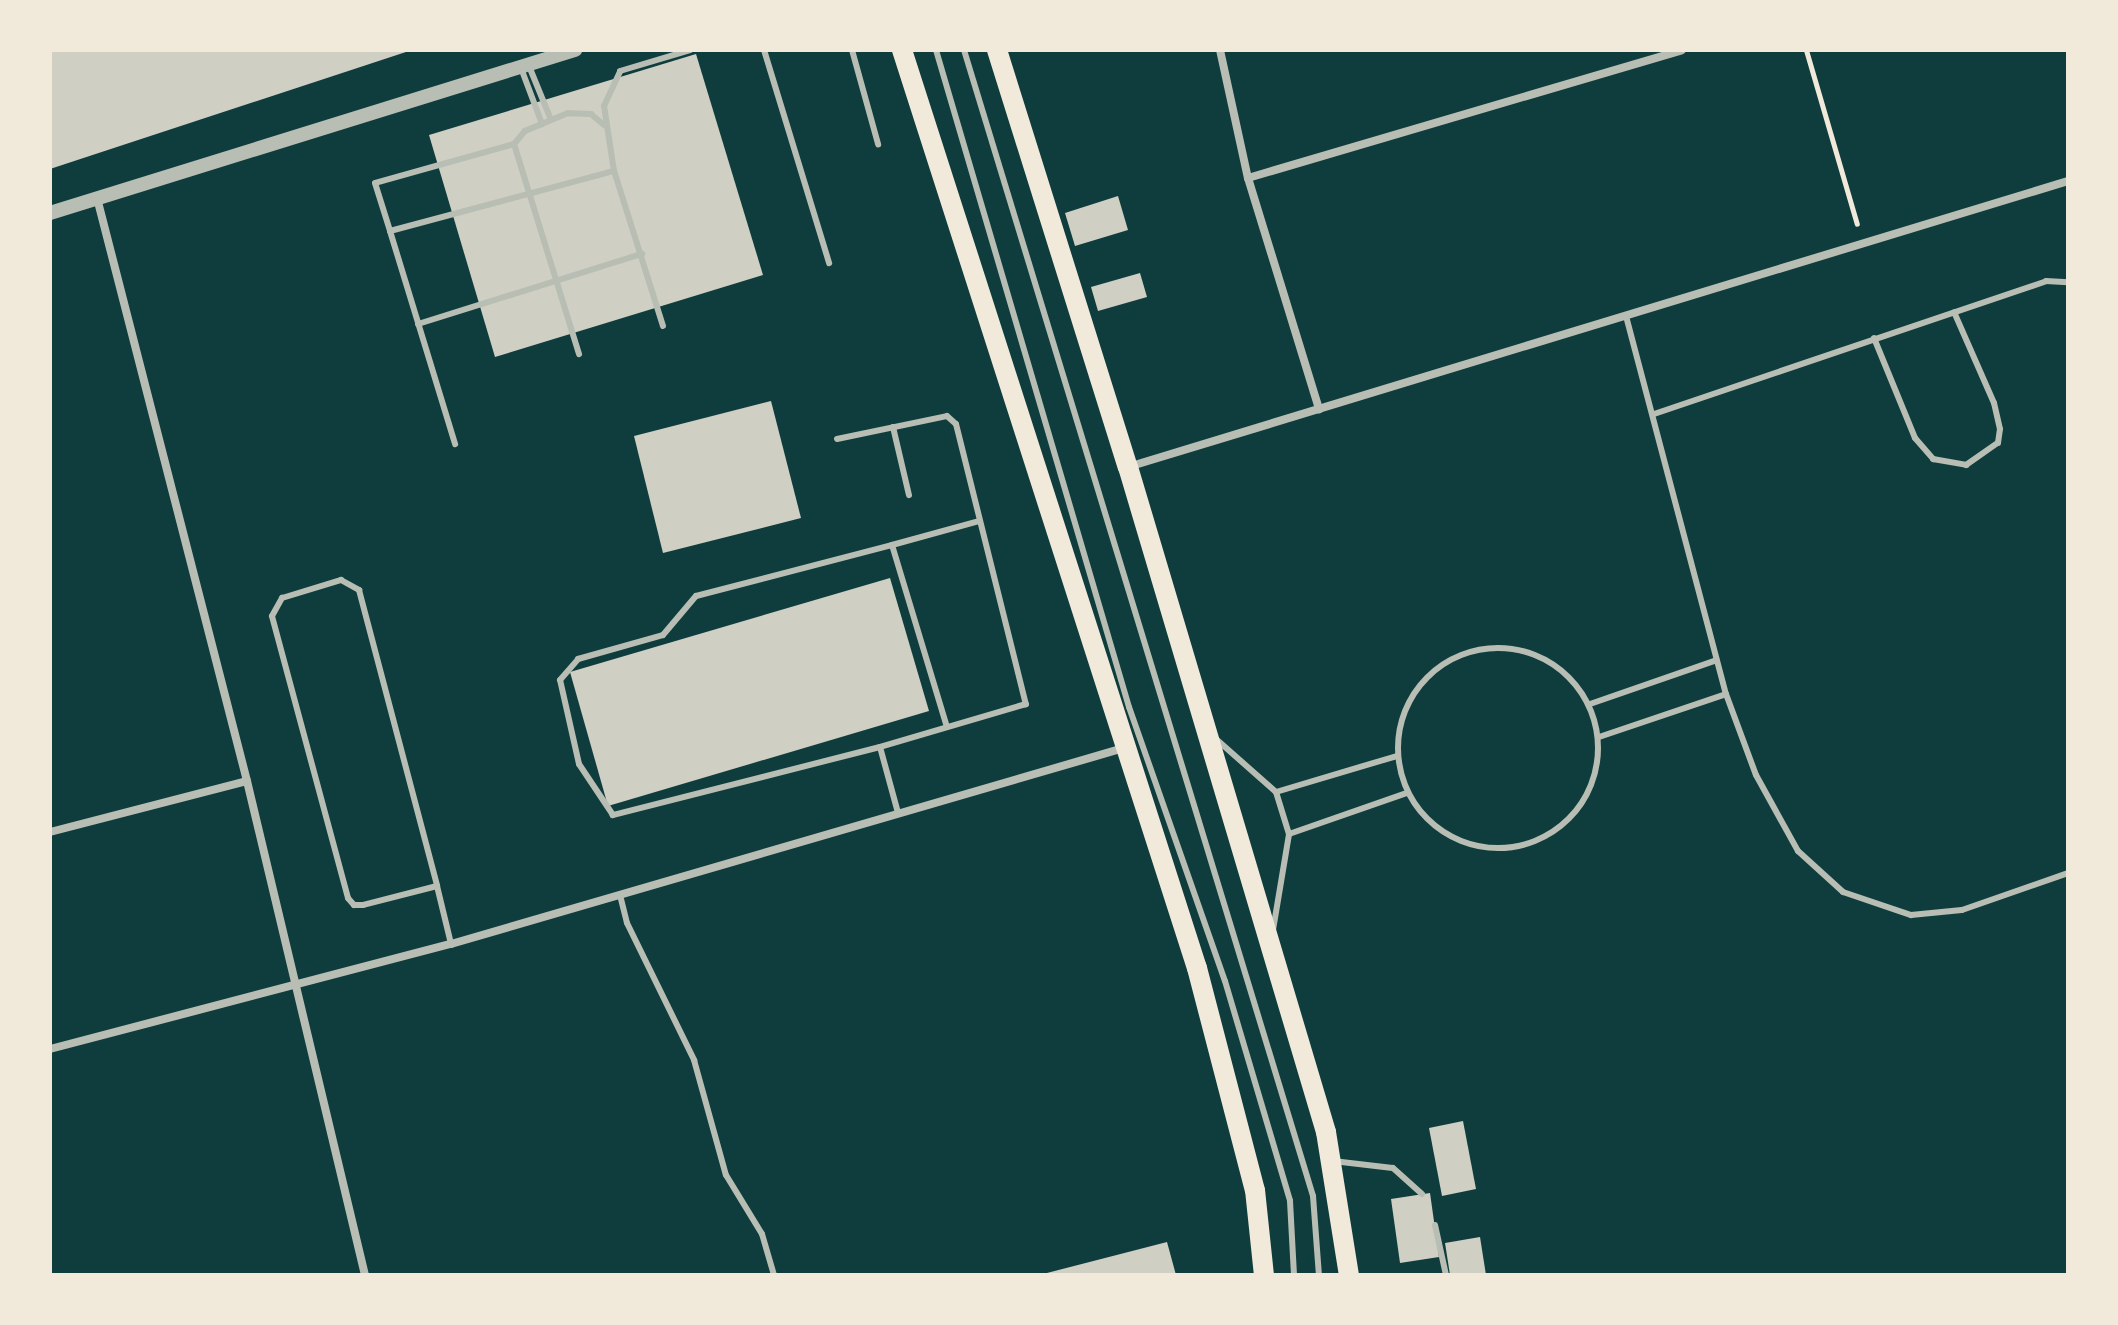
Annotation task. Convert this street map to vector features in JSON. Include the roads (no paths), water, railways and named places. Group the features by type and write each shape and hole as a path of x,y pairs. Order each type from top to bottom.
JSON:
{"main road":[{"path":"902,50 1197,968 1255,1190 1264,1275"},
{"path":"997,50 1128,467 1332,1161 1349,1275"}],"street":[{"path":"50,213 575,50"},
{"path":"1220,50 1248,178 1319,409"},
{"path":"1248,178 1682,50"},
{"path":"1128,467 2068,181"},
{"path":"96,197 247,781 365,1275"},
{"path":"50,1049 451,944 1124,748"},
{"path":"50,832 247,781"}],"lane":[{"path":"663,326 614,171 604,125 607,91 620,71 690,50"},
{"path":"764,50 829,263"},
{"path":"852,50 878,144"},
{"path":"936,50 1129,707 1225,981 1286,1187 1294,1275"},
{"path":"964,50 1313,1196 1319,1275"},
{"path":"525,67 551,120"},
{"path":"525,67 542,124"},
{"path":"455,444 375,183 514,144 551,120 583,112 604,125"},
{"path":"514,144 579,354"},
{"path":"390,231 614,171"},
{"path":"418,324 642,254"},
{"path":"1654,414 2046,281 2068,282"},
{"path":"1874,338 1915,438 1933,459 1966,465 1998,443 2000,429 1994,403 1954,312"},
{"path":"1626,316 1726,694 1756,775 1798,851 1843,892 1911,915 1962,910 2068,873"},
{"path":"837,439 947,416 956,424 1026,704 880,747 613,815 579,764 560,680 578,659 663,635 696,596 979,521"},
{"path":"893,427 909,495"},
{"path":"892,545 947,727"},
{"path":"437,886 363,905 354,905 348,898 272,616 282,598 341,580 359,590 437,886 451,944"},
{"path":"1507,646 1541,655 1570,675 1590,704 1599,737 1596,772 1582,804 1558,829 1526,845 1491,849 1457,840 1428,821 1407,793 1397,756 1400,722 1415,689 1440,665 1472,650 1507,646"},
{"path":"1590,704 1717,660"},
{"path":"1599,737 1726,694"},
{"path":"1202,726 1276,792 1289,834 1272,934 1274,961"},
{"path":"880,747 898,813"},
{"path":"1276,792 1397,756"},
{"path":"1289,834 1407,793"},
{"path":"620,895 627,923 694,1060 726,1175 762,1234 774,1275"},
{"path":"1332,1161 1393,1168 1422,1194"},
{"path":"1435,1225 1446,1275"}]}
